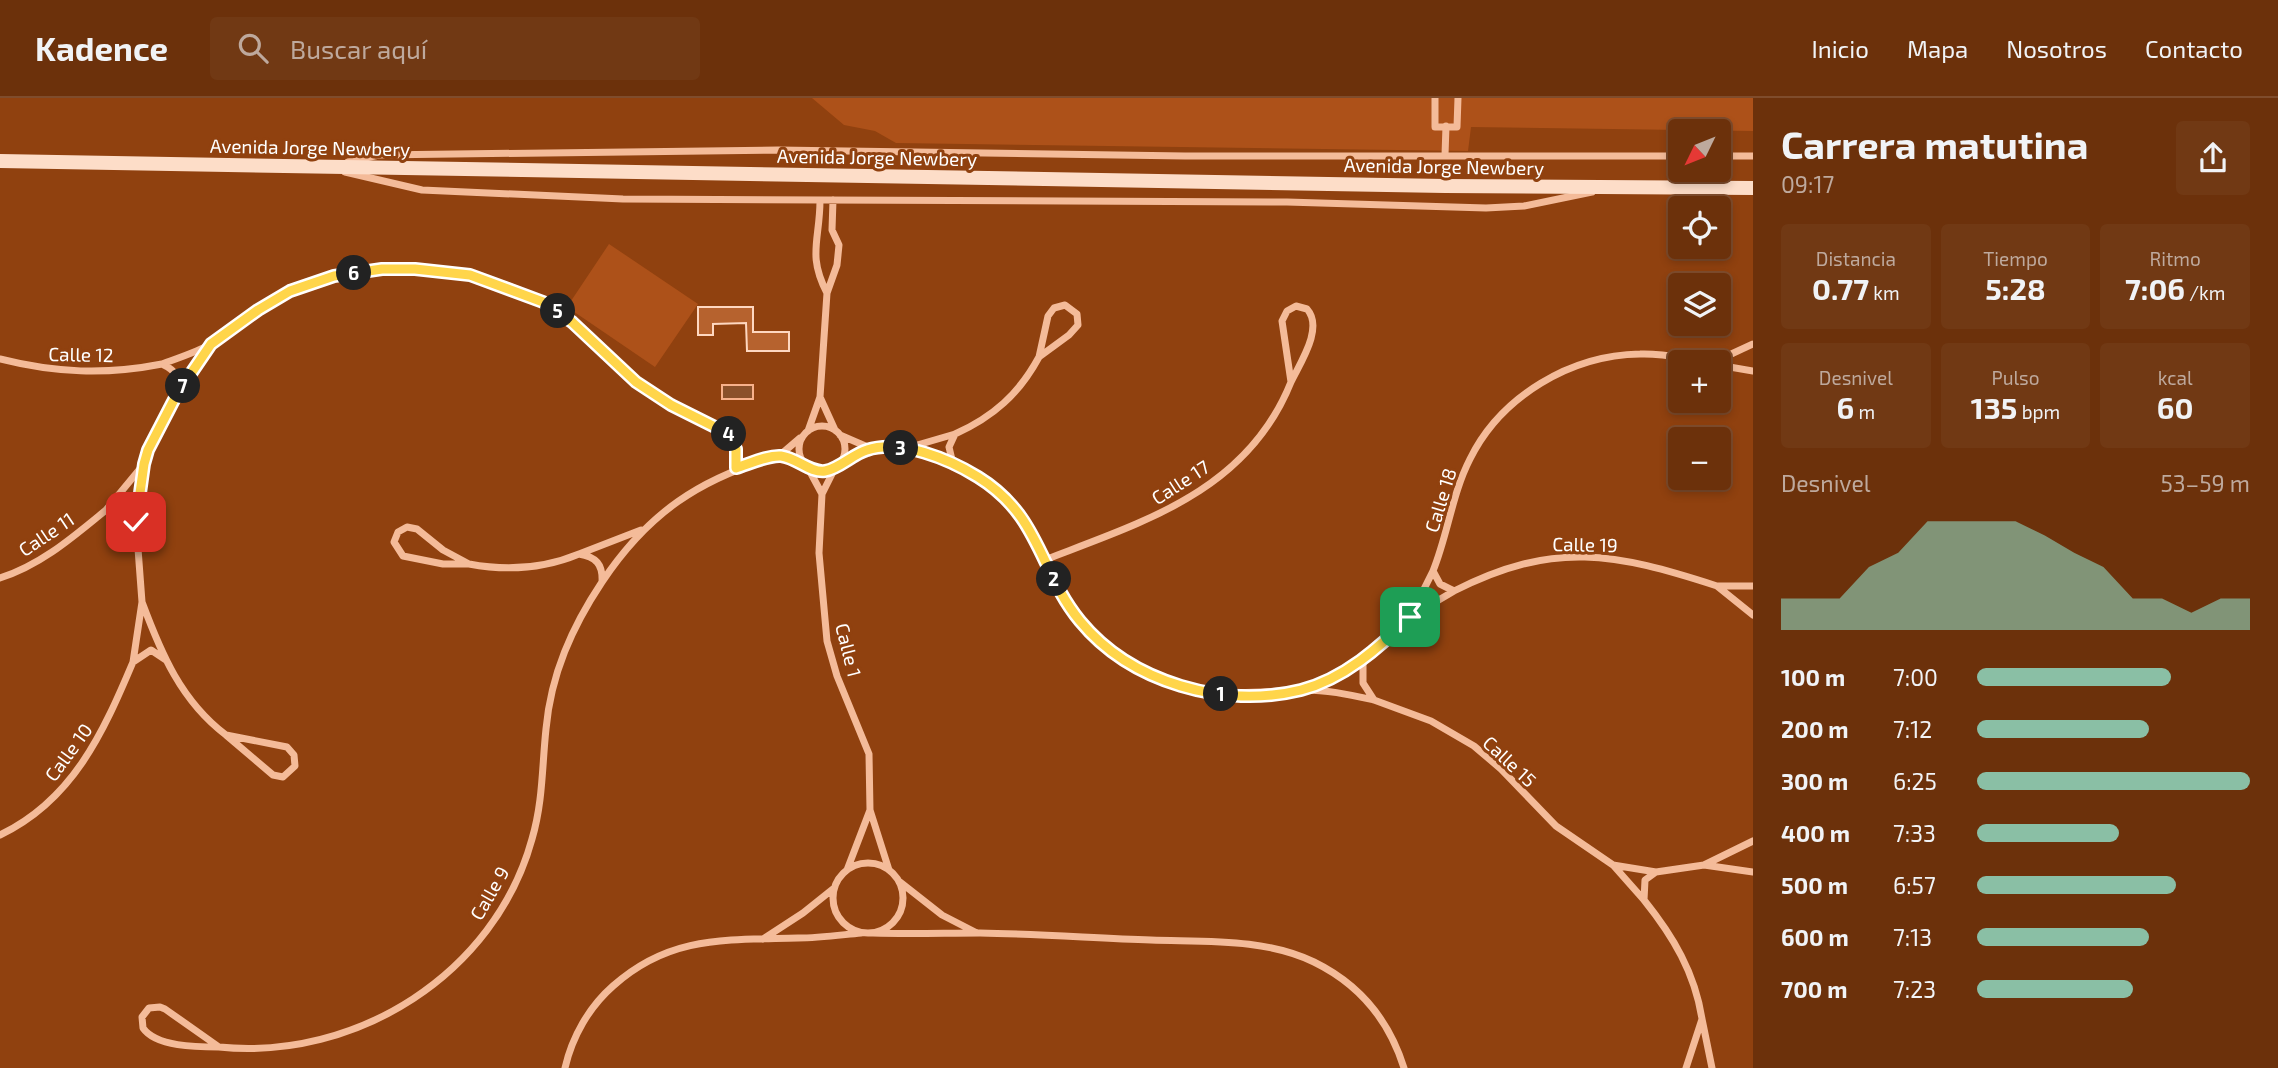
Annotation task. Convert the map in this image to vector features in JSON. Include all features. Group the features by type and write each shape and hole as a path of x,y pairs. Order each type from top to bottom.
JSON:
{"main road":[{"name":"Avenida Jorge Newbery","path":"0,161 1614,188 1753,188"}],"street":[{"path":"1435,98 1435,127 1457,127 1458,98"},
{"path":"1445,155 1446,126"},
{"path":"323,167 379,155 725,150 1185,156 1668,156"},
{"path":"1731,156 1753,156"},
{"path":"323,167 422,190 623,199 1273,202 1486,208 1524,206 1614,188"},
{"path":"1727,189 1753,196"},
{"path":"820,200 820,229 814,246 814,262 827,293"},
{"path":"822,494 799,452 820,397 827,293 837,265 839,245 832,230 833,200"},
{"path":"820,229 832,230"},
{"path":"226,735 287,747 294,755 295,766 284,776 273,775 226,735 194,707 166,660 142,602 136,522 144,464 177,394 211,344 275,299 304,285 334,276 374,270 415,269 470,275 501,284 556,310 636,382 671,405 723,429 734,442 736,468"},
{"path":"779,456 819,471 870,449 907,448 955,434 977,424 1005,404 1026,379 1039,357 1050,311 1059,305 1070,307 1078,320 1075,330 1039,357"},
{"name":"Calle 17","path":"1046,559 1140,524 1204,489 1257,440 1280,406 1304,356 1313,324 1311,313 1302,307 1291,308 1282,321 1291,382"},
{"name":"Calle 12","path":"0,359 62,372 118,371 162,364 211,344"},
{"path":"1731,354 1753,344"},
{"name":"Calle 18","path":"1410,617 1433,571 1459,485 1471,457 1499,418 1521,397 1559,373 1614,356 1668,356"},
{"path":"162,364 174,369 178,376 177,394"},
{"path":"1731,367 1753,371"},
{"path":"820,397 845,446 822,494"},
{"path":"469,564 443,550 412,527 402,529 395,537 395,548 403,556 443,564 517,568 564,560 640,530 690,492 736,468 779,456 805,433 825,426 870,449"},
{"path":"953,464 949,447 955,434"},
{"path":"907,448 953,464 976,476 1004,498 1027,525 1046,559 1058,589 1080,621 1114,653 1139,669 1176,684 1215,694 1266,694 1302,690 1363,660 1410,617"},
{"name":"Calle 11","path":"0,578 24,569 54,551 106,510 144,464"},
{"name":"Calle 1","path":"822,494 819,553 828,641 837,676 869,754 870,810"},
{"path":"106,510 126,511 136,522"},
{"name":"Calle 9","path":"219,1047 165,1009 154,1007 142,1017 143,1027 150,1035 195,1046 219,1047 276,1049 300,1045 355,1029 390,1013 430,989 473,947 509,896 528,854 538,818 546,726 557,671 576,623 601,582 640,530"},
{"path":"579,554 594,558 600,565 601,582"},
{"name":"Calle 19","path":"1410,617 1454,591 1508,566 1574,557 1636,562 1717,586"},
{"path":"1433,571 1440,584 1454,591"},
{"path":"1717,586 1753,586"},
{"path":"1717,586 1753,615"},
{"name":"Calle 10","path":"0,835 37,812 77,772 103,732 132,662 142,602"},
{"path":"132,662 150,650 166,660"},
{"path":"1363,660 1363,683 1374,700"},
{"name":"Calle 15","path":"1302,690 1374,700 1431,722 1474,746 1502,769 1556,826 1613,865"},
{"path":"762,939 803,914 834,889 847,870 870,810"},
{"path":"870,810 890,871 902,890 900,913 893,923 873,933"},
{"path":"1704,865 1753,841"},
{"path":"847,870 868,863 890,871"},
{"path":"1613,865 1656,872 1704,865 1753,872"},
{"path":"1613,865 1644,900 1682,954 1695,986 1712,1068"},
{"path":"1644,900 1645,880 1656,872"},
{"path":"897,880 942,915 978,933"},
{"path":"834,889 835,912 842,922 862,933"},
{"path":"565,1068 577,1033 593,1007 614,985 646,960 699,943 862,933 978,933 1254,945 1289,952 1345,980 1367,1001 1386,1023 1404,1068"},
{"path":"1686,1068 1702,1019"}],"shaded area":[{"path":"812,98 1753,98 1753,131 1731,131 1731,119 1668,119 1668,130 1471,127 1468,151 896,143 875,131 844,125"},
{"path":"609,244 698,304 655,367 567,307"},
{"path":"722,385 753,385 753,399 722,399"}],"building":[{"path":"698,307 753,307 753,332 789,332 789,351 747,351 746,323 713,324 713,335 698,335"}],"route":[{"path":"136,522 148,450 177,394 211,344 275,299 304,285 334,276 367,271 415,269 455,272 485,279 543,302 556,310 594,340 636,382 671,405 729,434 736,449 736,468 779,456 804,463 813,470 825,471 870,449 907,448 953,464 976,476 1004,498 1027,525 1046,559 1058,589 1080,621 1096,638 1127,663 1176,684 1215,694 1266,694 1302,690 1363,660 1410,617"}]}
